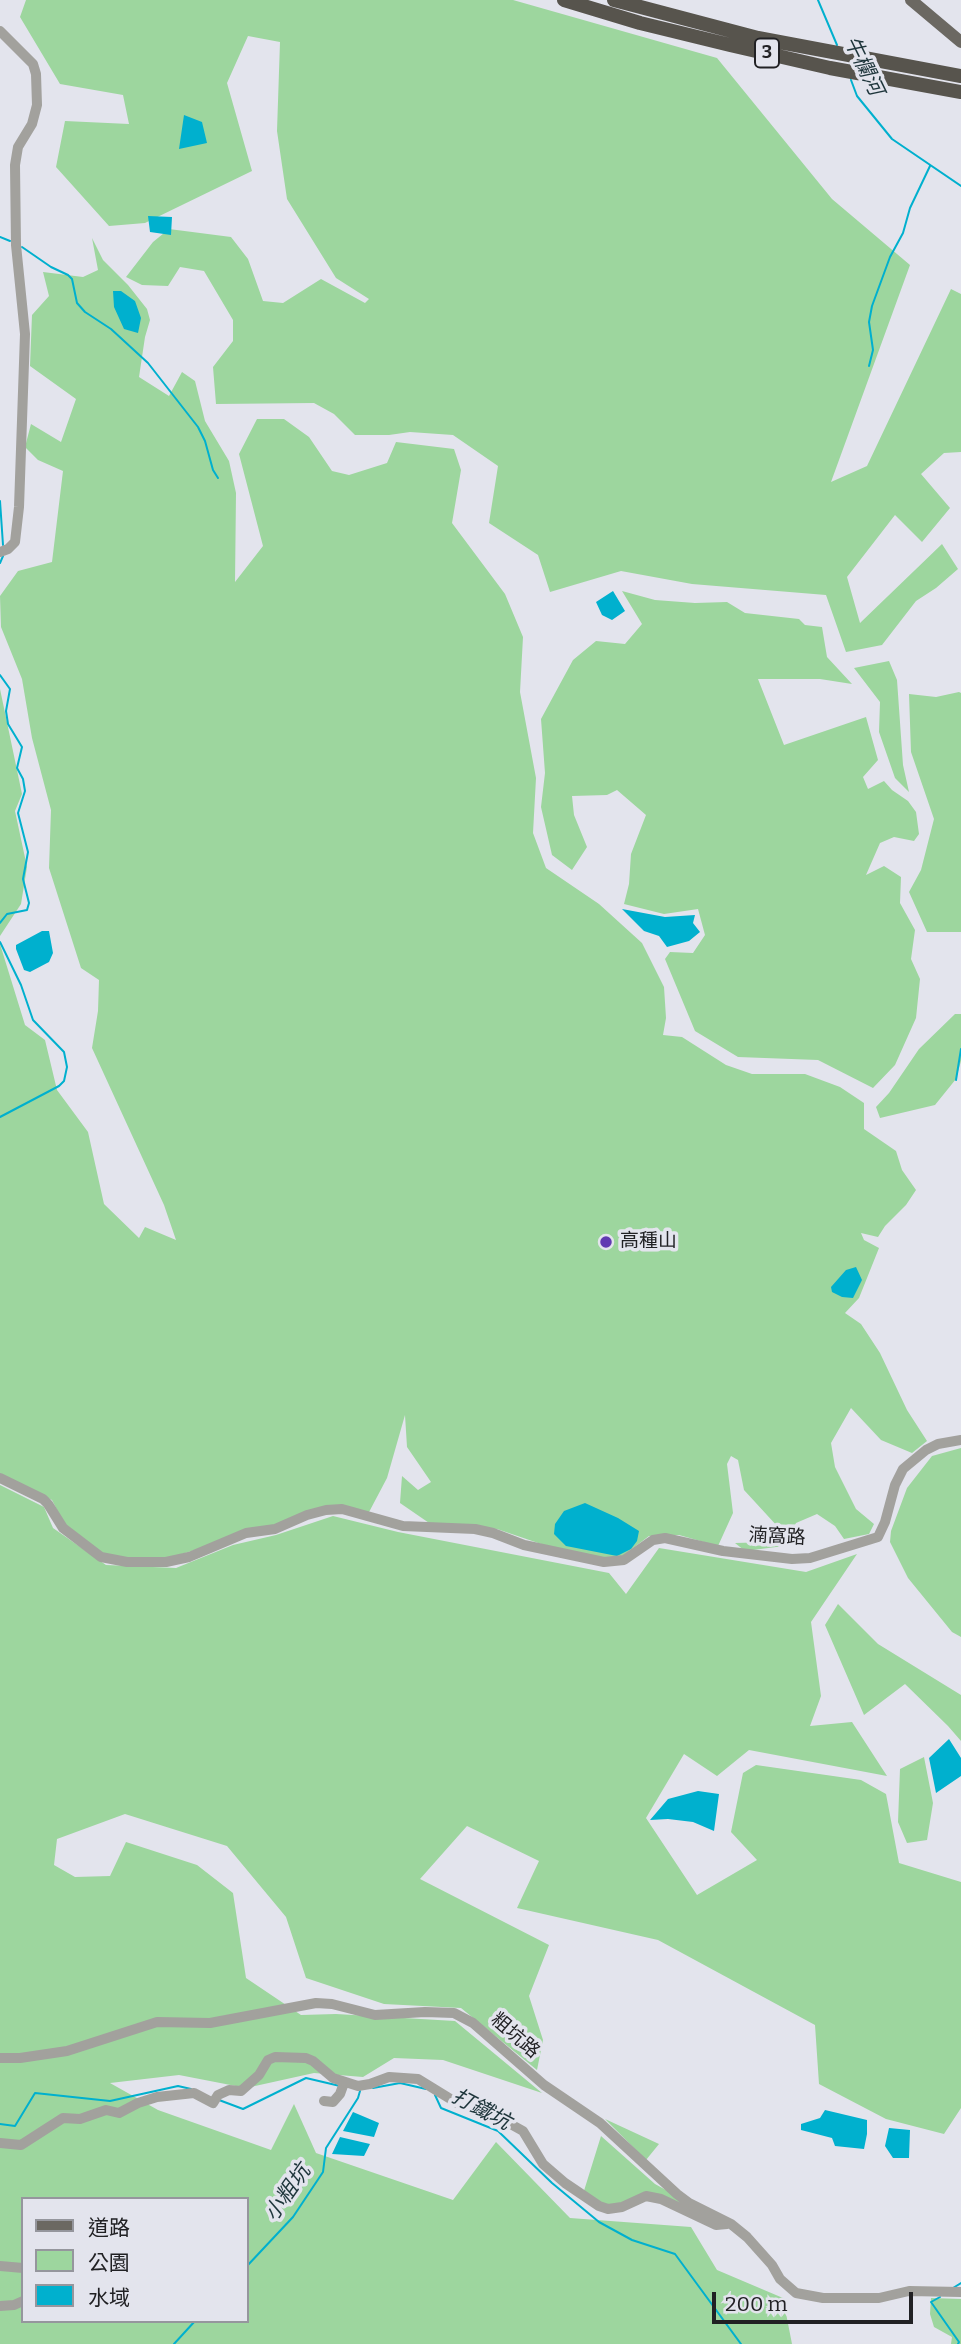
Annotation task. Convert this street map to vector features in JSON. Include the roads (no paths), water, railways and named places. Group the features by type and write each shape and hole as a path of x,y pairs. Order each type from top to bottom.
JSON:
{"highway":[{"name":"3","path":"614,0 758,38 961,76"},
{"name":"3","path":"570,2 640,23 818,65 961,92"}],"main road":[{"path":"911,0 928,8 961,32"},
{"path":"928,8 961,42"}],"street":[{"path":"0,31 33,64 37,105 32,124 18,147 15,165 16,245 25,334 19,507 15,542 8,550 0,552"},
{"name":"湳窩路","path":"0,1478 43,1499 63,1528 101,1557 115,1561 154,1563 189,1557 240,1535 275,1529 326,1510 342,1509 388,1523 416,1528 475,1529 541,1549 604,1562 624,1560 653,1540 665,1538 723,1551 792,1559 810,1558 878,1537 903,1469 938,1444 961,1440"},
{"name":"粗坑路","path":"0,2059 67,2051 158,2022 210,2023 316,2003 332,2004 375,2015 454,2013 473,2023 544,2085 600,2123 677,2194 731,2224 755,2244 779,2278 796,2293 823,2298 879,2298 909,2291 961,2292"},
{"path":"0,2143 21,2146 63,2118 80,2119 106,2110 118,2113 157,2097 194,2093 215,2099 229,2090 242,2091 259,2075 268,2060 275,2057 306,2058 333,2078 358,2086 389,2077 418,2079 443,2096 505,2121 523,2131 543,2164 598,2206 608,2209 622,2207 646,2196 661,2199 716,2225 731,2224"},
{"path":"324,2101 333,2102 344,2083"},
{"path":"0,2266 21,2268"},
{"path":"0,2306 21,2302"}],"water":[{"path":"184,115 202,122 207,143 179,149"},
{"path":"148,216 172,217 171,235 150,232"},
{"path":"113,291 121,291 135,301 141,318 138,333 124,329 114,307"},
{"path":"613,591 625,611 612,620 602,615 596,602"},
{"path":"622,909 665,917 695,915 693,923 700,932 689,941 667,947 659,936 644,931"},
{"path":"42,931 49,931 53,953 49,962 30,972 24,970 16,945"},
{"path":"856,1267 862,1280 853,1298 832,1292 831,1287 846,1270"},
{"path":"585,1503 639,1531 637,1541 631,1549 617,1556 566,1546 554,1534 555,1524 564,1511"},
{"path":"949,1739 961,1758 961,1776 936,1793 929,1758"},
{"path":"698,1791 719,1794 714,1831 693,1822 650,1820 668,1799"},
{"path":"825,2110 867,2120 864,2149 835,2146 832,2138 801,2130 801,2124 820,2118"},
{"path":"353,2112 379,2123 374,2137 343,2131"},
{"path":"889,2128 910,2130 909,2158 893,2158 885,2146"},
{"path":"340,2137 370,2144 364,2156 332,2154"}],"waterway":[{"name":"牛欄河","path":"818,0 837,45"},
{"name":"牛欄河","path":"851,80 857,96 892,139 961,186"},
{"path":"869,366 873,350 869,322 872,306 890,257 903,233 910,208 930,166"},
{"path":"0,237 10,241"},
{"path":"22,247 68,275 72,279 77,303 85,312 111,329 148,363 198,427 218,478"},
{"path":"0,501 3,545"},
{"path":"0,563 3,556"},
{"path":"0,675 10,689 6,711 8,724 22,747 17,768 25,791 18,813 28,852 23,879 29,903 27,910 7,914 0,923"},
{"path":"0,942 21,985 33,1020 64,1052 67,1067 64,1081 59,1086 0,1117"},
{"path":"956,1080 961,1049"},
{"name":"打鐵坑","path":"219,2100 243,2109 306,2078 340,2086"},
{"name":"打鐵坑","path":"373,2088 400,2083 426,2089"},
{"name":"打鐵坑","path":"0,2124 15,2126 35,2093 110,2101 178,2086 191,2089"},
{"name":"小粗坑","path":"248,2265 293,2217 323,2172 326,2148 360,2091"},
{"name":"打鐵坑","path":"435,2095 441,2108 498,2131 552,2183 599,2222 632,2240 675,2254 741,2344"},
{"path":"953,2288 961,2283"},
{"path":"940,2297 931,2302 958,2344"},
{"name":"小粗坑","path":"174,2344 193,2323"}],"place":[{"name":"高種山","path":"606,1242"}]}
